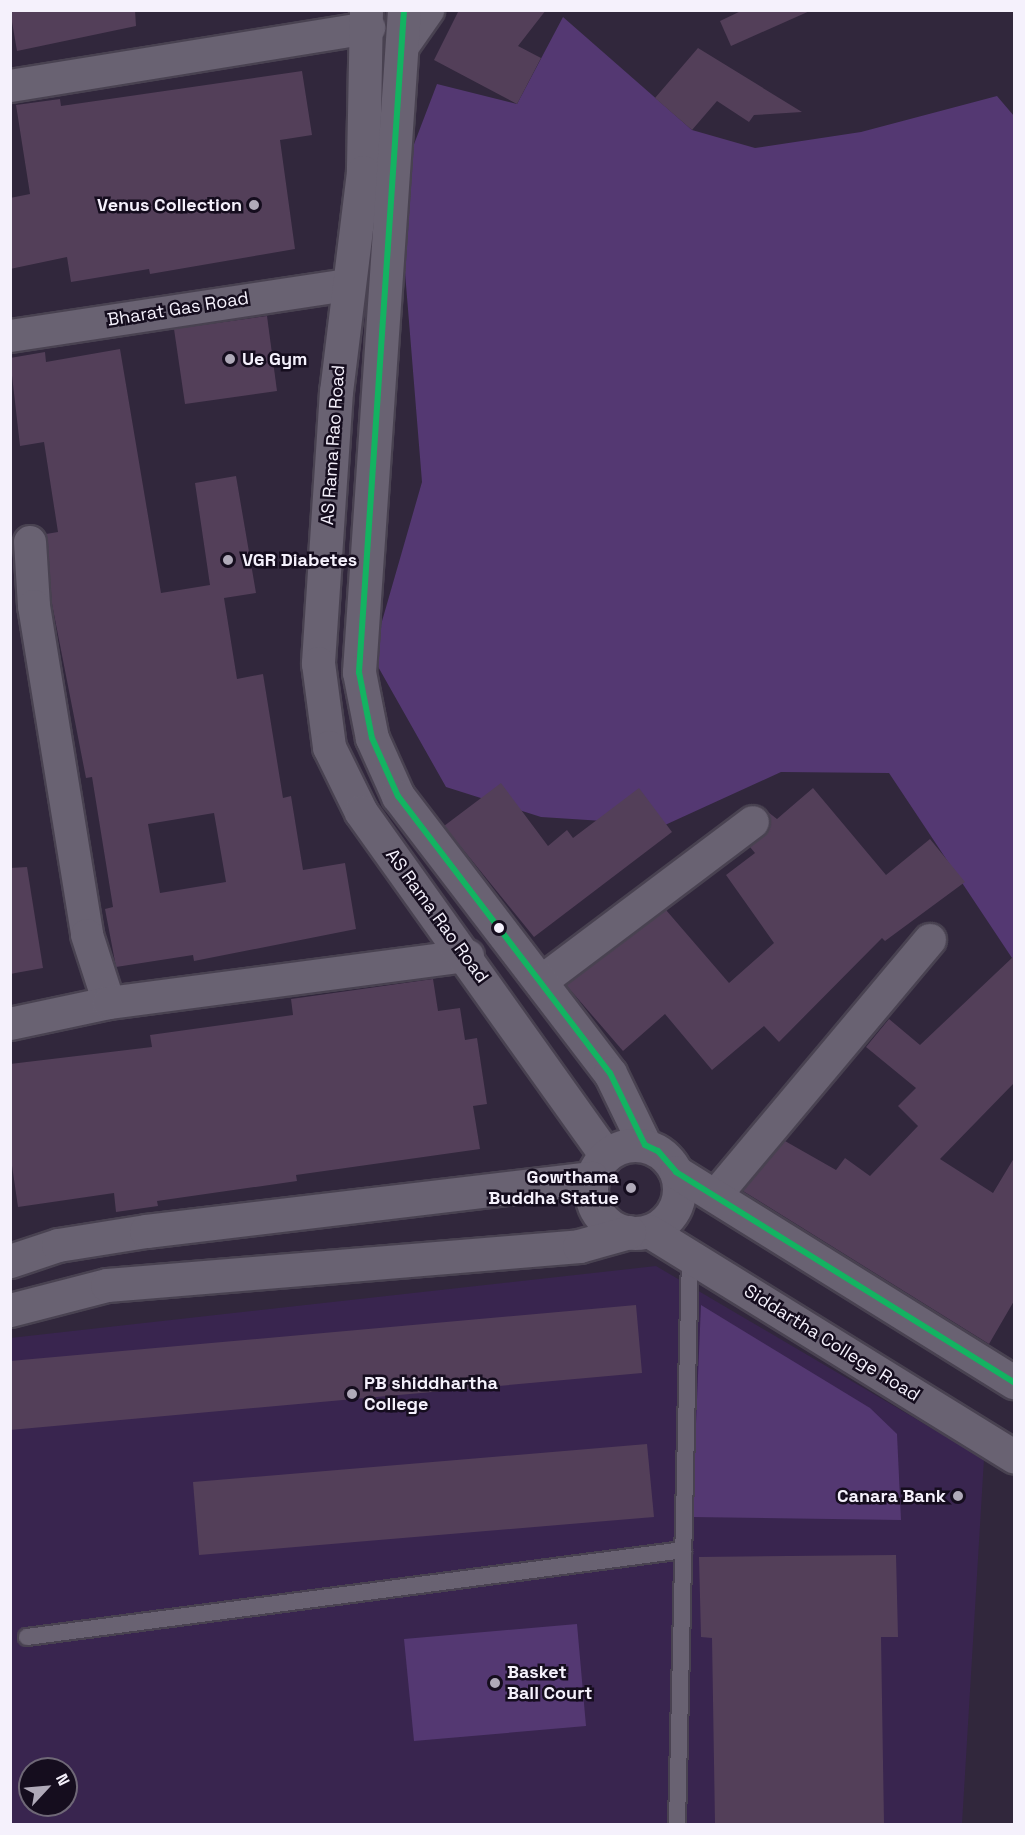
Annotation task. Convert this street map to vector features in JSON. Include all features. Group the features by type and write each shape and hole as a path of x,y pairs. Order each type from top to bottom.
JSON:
{"street":[{"path":"429,10 405,26 359,672 372,738 398,795 610,1073 645,1145"},
{"path":"10,86 367,19"},
{"name":"AS Rama Rao Road","path":"367,19 363,172 346,285 318,663 329,747 361,812 468,956 599,1166"},
{"name":"Bharat Gas Road","path":"10,336 346,285"},
{"path":"30,542 34,606 87,935 109,1003"},
{"path":"542,981 753,822"},
{"path":"716,1195 930,940"},
{"path":"10,1024 109,1003 468,956"},
{"path":"10,1261 58,1245 599,1166 618,1148 645,1145 658,1150 676,1172 1014,1382"},
{"path":"599,1166 598,1213 639,1232"},
{"path":"10,1310 107,1286 579,1246 639,1232 672,1214 679,1186 676,1172"},
{"name":"Siddartha College Road","path":"639,1232 690,1256 1014,1456"}],"lane":[{"path":"677,1824 690,1256"},
{"path":"27,1637 683,1550"}],"shaded area":[{"path":"563,17 692,130 755,148 861,132 997,96 1014,116 1014,961 889,773 781,772 665,825 541,817 446,787 372,656 422,482 398,186 437,84 517,104"},
{"path":"656,1266 984,1459 962,1824 11,1824 10,1338"},
{"path":"701,1305 870,1408 897,1434 901,1520 692,1517"},
{"name":"Basket Ball Court","path":"577,1624 586,1726 414,1741 404,1639"}],"building":[{"path":"10,10 135,10 136,26 17,51"},
{"path":"459,10 546,10 518,46 541,58 517,104 434,60"},
{"path":"743,10 812,10 731,46 720,21"},
{"path":"698,48 802,112 754,115 749,122 717,101 692,130 655,98"},
{"path":"302,71 312,135 280,140 295,249 150,274 149,269 71,282 67,257 10,269 10,198 30,194 16,105 60,99 61,106"},
{"path":"267,316 277,391 185,404 174,329"},
{"path":"120,349 161,593 210,585 195,483 236,476 256,593 224,598 237,679 263,674 283,798 291,796 303,870 345,863 356,929 194,961 193,955 116,967 105,909 113,907 92,777 86,778 52,604 46,534 58,532 44,442 20,446 10,358 45,352 46,362","holes":["214,813 226,882 160,893 148,824"]},
{"path":"501,783 548,846 567,830 573,838 639,788 672,832 534,937 444,826"},
{"path":"813,788 886,875 930,839 965,882 885,941 882,938 779,1042 764,1026 712,1070 665,1014 623,1051 566,985 666,910 729,983 774,943 726,875 755,853 750,847 769,830 768,812 777,819"},
{"path":"27,867 43,968 10,974 10,868"},
{"path":"1014,956 1014,1083 940,1159 993,1193 1014,1158 1014,1301 989,1344 743,1191 785,1141 836,1170 845,1158 870,1176 918,1126 898,1106 916,1088 866,1047 889,1019 920,1045"},
{"path":"433,979 438,1011 460,1008 465,1040 477,1038 487,1104 473,1106 480,1149 296,1175 297,1181 157,1201 158,1206 116,1212 114,1193 18,1207 10,1152 10,1064 152,1047 150,1035 293,1015 291,999"},
{"path":"636,1305 642,1373 10,1430 10,1361"},
{"path":"647,1444 654,1517 199,1555 193,1482"},
{"path":"896,1555 898,1637 881,1637 884,1824 715,1824 712,1638 701,1637 699,1557"}],"transit line":[{"path":"404,10 359,672 372,738 398,796 610,1073 645,1145 658,1151 676,1172 1014,1382"}],"place":[{"name":"Venus Collection","path":"254,205"},
{"name":"Ue Gym","path":"230,359"},
{"name":"VGR Diabetes","path":"228,560"},
{"name":"Gowthama Buddha Statue","path":"631,1188"},
{"name":"PB shiddhartha College","path":"352,1394"},
{"name":"Canara Bank","path":"958,1496"},
{"name":"Basket Ball Court","path":"495,1683"}]}
